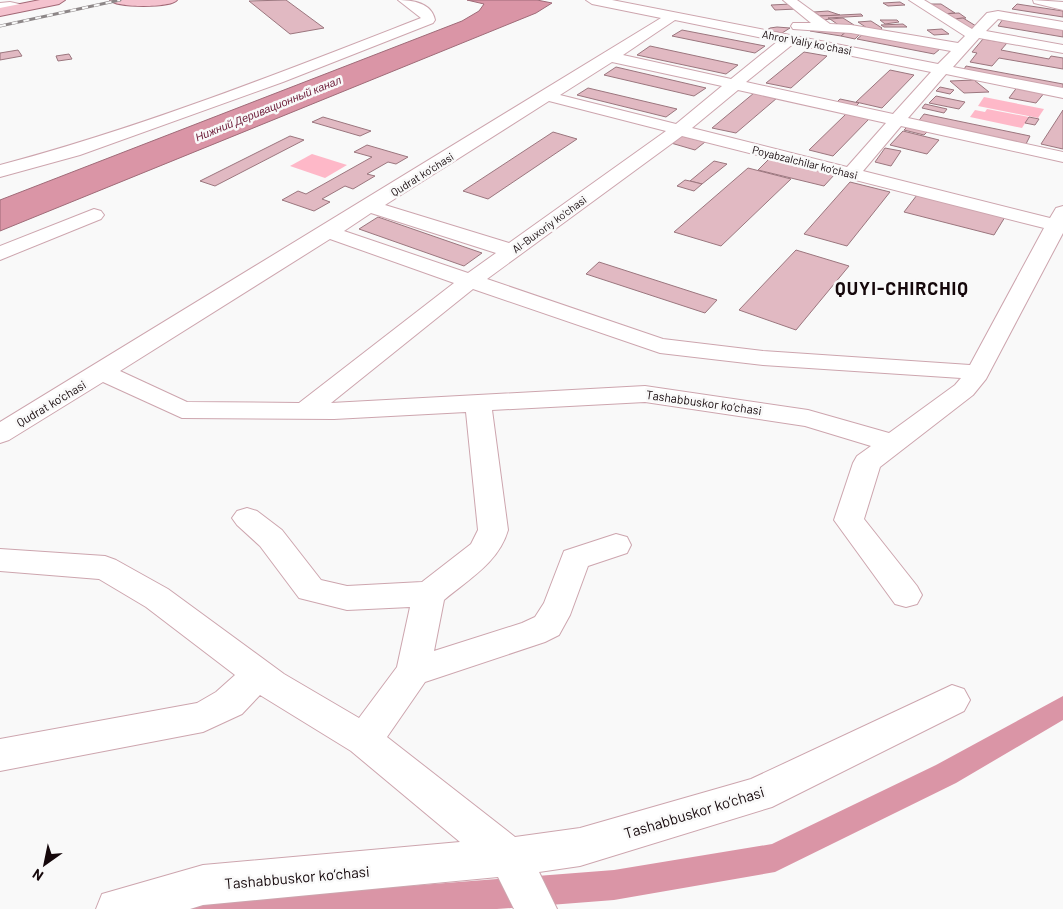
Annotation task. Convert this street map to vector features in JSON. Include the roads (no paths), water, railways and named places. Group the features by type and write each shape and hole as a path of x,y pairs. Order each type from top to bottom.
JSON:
{"main road":[{"path":"17,7 43,0"},
{"path":"17,7 59,0"},
{"path":"116,0 171,0"}],"street":[{"path":"0,171 74,151 260,85 428,20 427,14 404,0"},
{"path":"592,0 671,17"},
{"path":"789,0 825,26"},
{"path":"916,0 967,32 1063,49"},
{"path":"1039,0 1063,6"},
{"path":"0,10 17,7"},
{"path":"851,173 960,48 995,15 1063,26"},
{"name":"Ahror Valiy koʻchasi","path":"671,17 791,38 1063,92"},
{"name":"Qudrat ko‘chasi","path":"0,434 610,57 671,17"},
{"path":"742,29 770,26 825,26 903,37 960,48"},
{"name":"Al-Buxoriy ko‘chasi","path":"306,410 468,282 679,130 791,38"},
{"path":"610,57 1063,157"},
{"name":"Poyabzalchilar ko‘chasi","path":"547,96 851,173 1061,221"},
{"path":"369,206 511,251"},
{"path":"0,254 94,215"},
{"path":"906,595 849,520 867,463 895,444 964,390 977,374 1061,221"},
{"path":"328,232 468,282 660,346 763,358 959,370 977,374"},
{"path":"102,372 182,410 306,410"},
{"name":"Tashabbuskor ko‘chasi","path":"306,410 334,411 645,394 808,418 895,444"},
{"path":"247,518 271,538 310,589 348,598 430,594 482,552 489,543 493,530 478,404"},
{"path":"413,672 533,633 547,626 559,606 575,559 616,545"},
{"path":"0,560 105,568 157,598 259,674 364,740 512,862 536,909"},
{"path":"364,740 413,672 430,594"},
{"path":"0,755 203,717 229,703 259,674"},
{"name":"Tashabbuskor ko‘chasi","path":"118,909 203,885 512,862 580,848 758,794 952,700"}],"water":[{"name":"Нижний Деривационный канал","path":"467,0 537,0 552,3 536,13 0,231 0,200 462,21 479,11 484,4"}],"waterway":[{"path":"181,909 195,904 317,908 614,885 775,858 946,774 1063,707"}],"railway":[{"path":"0,26 120,0"}],"district":[{"name":"QUYI-CHIRCHIQ","path":"902,288"}]}
